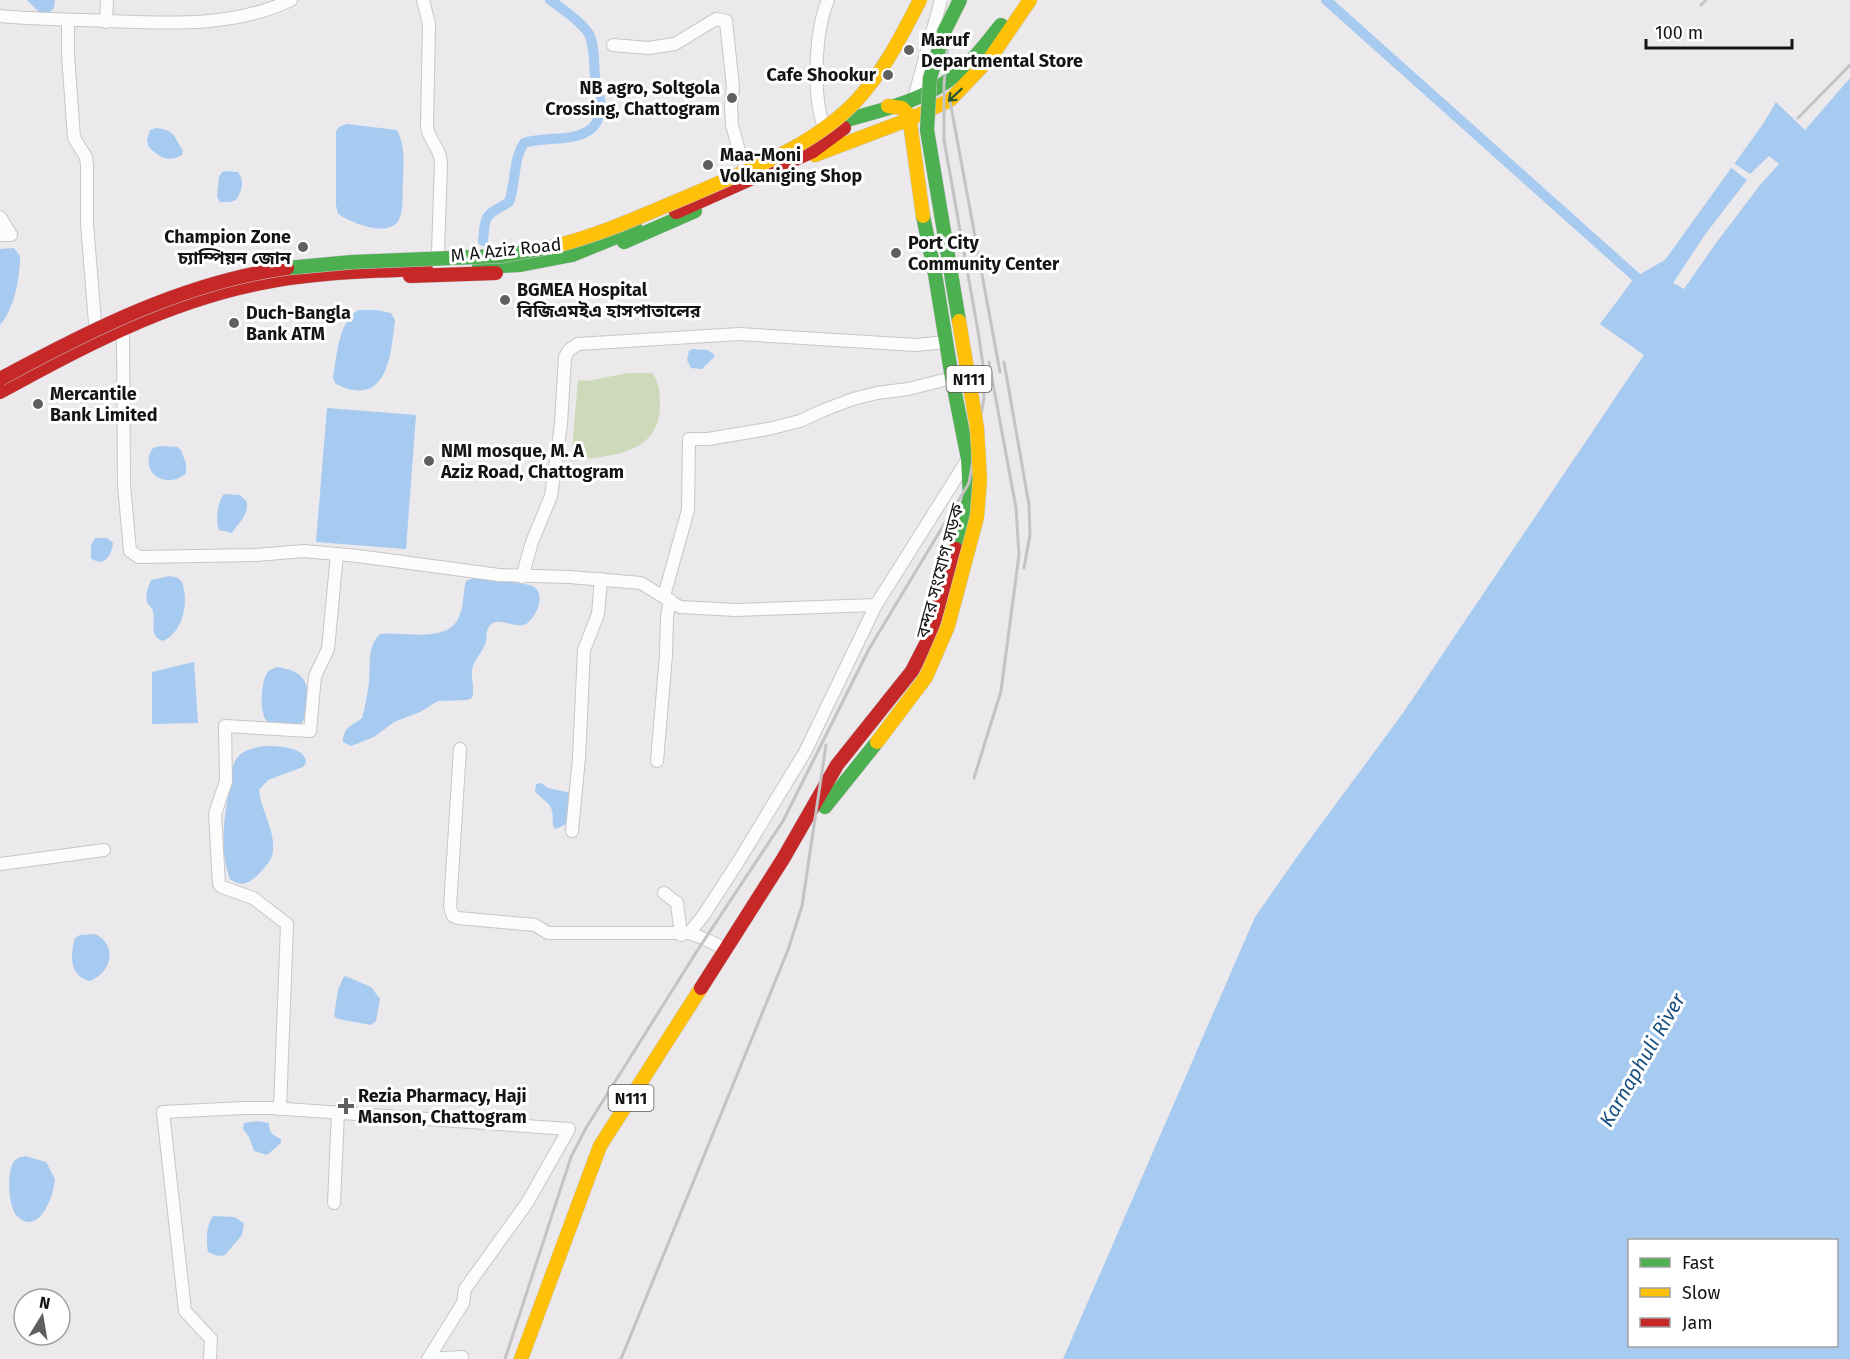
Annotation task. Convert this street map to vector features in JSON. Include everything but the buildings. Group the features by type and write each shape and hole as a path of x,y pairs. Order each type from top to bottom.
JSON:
{"main road":[{"path":"0,379 107,325 155,304 216,284 256,274 309,265 518,254 569,243 618,226 760,164 807,141 834,121 856,100 888,59 920,0"},
{"path":"0,392 83,348 150,318 208,297 249,287 351,273 520,265 572,255 765,174 813,151 844,128 878,94 936,0"},
{"name":"বন্দর সংযোগ সড়ক","path":"783,859 926,677 948,626 977,517 980,479 977,428 927,130 930,78 944,32 960,0"},
{"name":"M A Aziz Road","path":"0,374 95,323 153,298 203,281 255,268 308,259 517,248 568,236 616,219 745,164 824,127 914,98 949,81 1028,0"},
{"name":"M A Aziz Road","path":"0,398 123,335 204,304 280,286 362,279 520,271 575,261 610,248 768,179 818,153 910,119 945,103 991,57 1028,0"},
{"path":"888,106 901,106 908,111 910,119"},
{"name":"N111","path":"521,1359 600,1146 783,859 837,765 912,671 929,638 970,498 968,459 923,219 910,119"}],"street":[{"path":"106,22 107,0"},
{"path":"0,16 106,22 185,23 233,17 261,6 291,0"},
{"path":"423,0 429,24 427,126 428,133 441,153 442,184 438,252"},
{"path":"824,127 819,114 817,60 822,13 828,0"},
{"path":"914,98 941,0"},
{"path":"613,45 648,48 675,44 716,19 726,21 733,87 732,125 745,164"},
{"path":"69,20 70,93 74,138 86,157 87,165 87,223 95,323"},
{"path":"0,217 11,235 0,235"},
{"path":"522,577 532,543 551,496 561,424 565,357 569,350 578,344 740,334 916,345 946,342"},
{"path":"123,335 124,485 130,550 133,555 139,557 256,555 304,551 522,577 601,579 641,583 680,607 736,610 876,605"},
{"path":"657,761 668,636 667,598 688,510 689,439 708,439 768,429 800,421 853,399 952,378"},
{"path":"685,934 704,916 805,752 876,605 968,459"},
{"path":"280,1109 284,1064 287,924 253,897 219,884 215,814 226,781 225,726 310,731 315,676 328,649 337,554"},
{"path":"572,831 579,758 584,650 598,614 601,579"},
{"path":"460,749 450,907 453,916 535,925 548,933 685,934 726,949"},
{"path":"0,864 104,850"},
{"path":"664,893 677,903 685,934"},
{"path":"210,1359 211,1339 185,1311 163,1112 244,1108 280,1109 568,1128 527,1203 465,1289 463,1303 428,1359"},
{"path":"334,1203 338,1112"},
{"path":"428,1359 462,1357 462,1359"}],"green space":[{"path":"628,373 652,373 656,380 660,404 658,421 652,434 630,450 571,461 578,380 587,381"}],"water":[{"path":"27,0 55,0 54,8 47,15 39,12"},
{"name":"Karnaphuli River","path":"1850,78 1850,1359 1063,1359 1255,917 1403,713 1644,355 1600,324 1635,277 1665,260 1763,124 1776,102 1805,130"},
{"path":"347,124 397,130 400,136 404,160 402,208 396,224 389,228 371,228 352,222 338,214 336,131"},
{"path":"156,128 171,132 183,150 182,155 172,159 163,158 148,146 147,139 150,130"},
{"path":"222,172 238,172 242,186 236,200 220,202 217,197 219,177"},
{"path":"14,248 20,256 19,274 9,311 0,325 0,249"},
{"path":"359,310 391,313 395,320 388,363 376,384 366,390 353,390 336,384 333,378 337,350 343,331 352,315"},
{"path":"692,349 707,350 714,354 714,357 702,369 691,368 687,360 689,351"},
{"path":"327,408 416,415 406,549 316,542"},
{"path":"177,447 181,450 186,464 186,473 171,480 156,476 151,471 149,457 153,448"},
{"path":"224,494 240,495 247,502 245,515 232,533 219,530 218,526 217,516"},
{"path":"95,538 107,538 113,543 109,556 103,561 95,561 91,558 91,545"},
{"path":"170,576 182,582 185,607 176,630 163,641 158,639 154,633 153,611 146,595 151,580"},
{"path":"476,577 531,585 540,596 536,613 526,624 496,622 488,628 486,642 472,670 472,698 438,701 420,712 394,722 374,737 351,746 343,742 346,730 362,718 369,684 371,651 380,634 426,635 447,630 455,624 460,614 466,581"},
{"path":"194,662 198,723 152,724 152,672"},
{"path":"277,667 297,673 304,681 307,705 301,725 275,725 265,719 262,700 264,679 270,670"},
{"path":"263,746 296,750 305,757 306,763 303,767 268,780 259,790 272,835 273,853 257,875 249,882 240,884 230,879 224,856 224,823 231,773 239,755"},
{"path":"541,783 548,788 571,793 568,823 556,829 553,826 550,806 535,792 536,784"},
{"path":"95,934 107,945 109,958 103,971 90,981 78,975 75,970 72,951 75,938 80,935"},
{"path":"345,976 371,987 380,999 376,1021 371,1025 338,1019 334,1016 338,990"},
{"path":"257,1121 269,1123 272,1133 281,1139 281,1143 267,1155 254,1151 243,1129 244,1123"},
{"path":"25,1156 46,1162 55,1179 49,1203 39,1218 33,1221 26,1221 18,1217 10,1199 11,1168 15,1160"},
{"path":"213,1216 234,1217 244,1223 242,1235 225,1255 218,1256 208,1252 207,1233"}],"pier":[{"path":"1769,156 1779,164 1760,185 1684,289 1673,283 1704,236 1747,180 1729,166 1732,162 1750,174"}],"waterway":[{"path":"483,241 488,216 509,202 518,156 524,143 577,136 592,128 599,116 601,104 595,78 593,46 589,34 577,21 550,0"},
{"path":"1326,0 1646,286"}],"railway":[{"path":"505,1359 571,1157 586,1128 697,951 783,821 869,649 969,483 984,398 983,365 944,140 944,84 952,0"},
{"path":"1701,5 1706,0"},
{"path":"1798,118 1850,65"},
{"path":"950,101 1000,372"},
{"path":"974,778 1001,691 1019,555 1016,508 989,362"},
{"path":"1004,362 1029,505 1030,535 1024,568"},
{"path":"621,1359 788,950 802,906 826,745"}],"traffic: fast":[{"path":"959,321 927,130 930,78 944,32 960,0"},
{"path":"830,125 895,106 941,86 967,65 1001,25"},
{"path":"624,242 695,211"},
{"path":"923,216 968,459 970,497 956,549"},
{"path":"479,267 520,265 572,255 636,229"},
{"path":"287,268 352,262 501,256 551,247"},
{"path":"825,807 877,742"}],"traffic: slow":[{"path":"551,247 606,230 696,193 760,165 822,130 867,89 892,52 920,0"},
{"path":"815,155 910,119 950,100 991,57 1030,0"},
{"path":"888,106 902,108 909,115 923,216"},
{"path":"877,742 926,677 948,626 977,517 980,479 977,428 959,321"},
{"path":"521,1359 600,1146 701,988"}],"traffic: jam":[{"path":"676,212 813,151 844,128"},
{"path":"0,379 103,326 175,296 212,284 287,268"},
{"path":"0,392 124,328 223,292 299,277 426,269"},
{"path":"410,276 496,273"},
{"path":"701,988 783,859 837,765 912,671 929,638 956,549"}],"place":[{"name":"Maruf Departmental Store","path":"909,50"},
{"name":"Cafe Shookur","path":"888,75"},
{"name":"NB agro, Soltgola Crossing, Chattogram","path":"732,98"},
{"name":"Maa-Moni Volkaniging Shop","path":"708,165"},
{"name":"Champion Zone চ্যাম্পিয়ন জোন","path":"303,247"},
{"name":"Port City Community Center","path":"896,253"},
{"name":"BGMEA Hospital বিজিএমইএ হাসপাতালের","path":"505,300"},
{"name":"Duch-Bangla Bank ATM","path":"234,323"},
{"name":"Mercantile Bank Limited","path":"38,404"},
{"name":"NMI mosque, M. A Aziz Road, Chattogram","path":"429,461"},
{"name":"Rezia Pharmacy, Haji Manson, Chattogram","path":"346,1106"}]}
